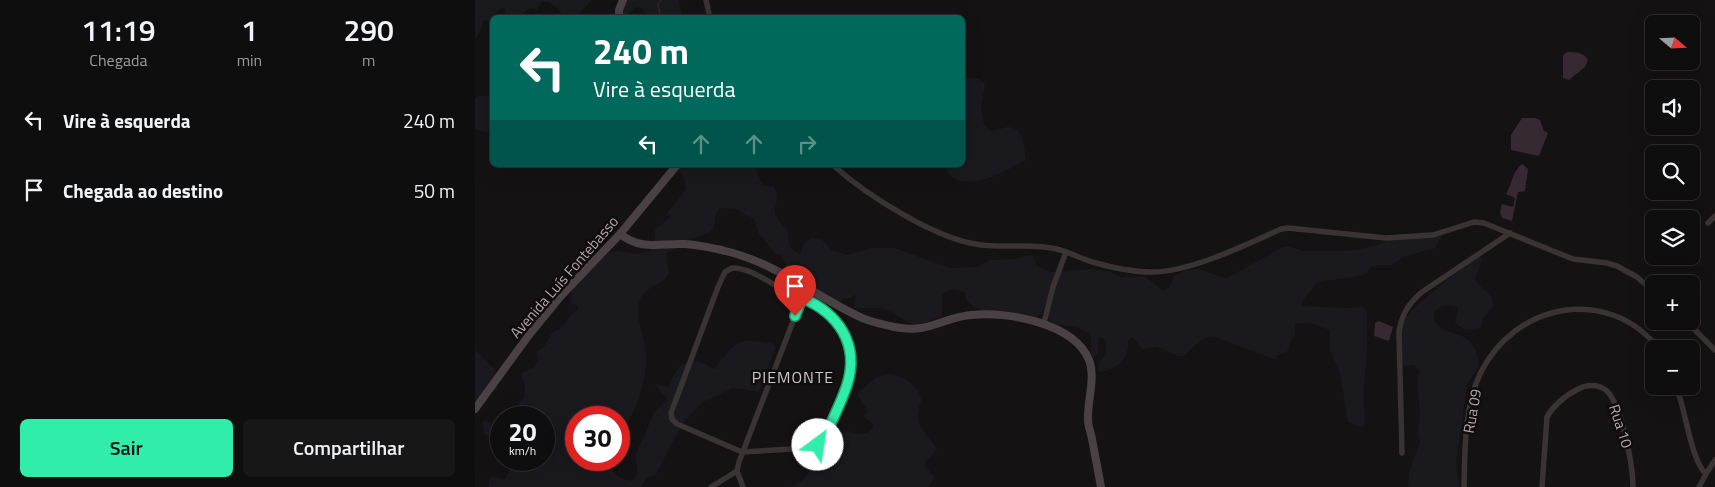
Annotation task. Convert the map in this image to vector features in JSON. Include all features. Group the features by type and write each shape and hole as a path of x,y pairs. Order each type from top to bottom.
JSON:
{"street":[{"path":"619,15 623,0"},
{"path":"706,0 709,15"},
{"name":"Avenida Luís Fontebasso","path":"475,409 529,335 560,297 620,234 675,167"},
{"path":"836,167 859,185 901,212 930,229 949,237 982,245 1055,249 1122,269 1153,272 1191,265 1288,228 1386,238 1433,235 1474,222 1484,223 1573,259 1617,266 1637,277 1645,284"},
{"path":"1708,223 1715,216"},
{"path":"1402,453 1399,333 1403,316 1411,302 1422,292 1510,233"},
{"path":"620,234 636,244 646,246 685,244 727,251 757,261 858,316 906,329 926,328 953,318 971,314 1005,315 1044,323 1068,338 1081,349 1088,359 1091,374 1087,411 1088,424 1101,487"},
{"path":"1044,323 1055,281 1066,252"},
{"path":"732,268 745,270 783,290 828,311 843,330 848,346 850,363 847,385 824,438 818,445 809,448 742,452 677,424 672,419 671,413 725,272 732,268"},
{"path":"783,290 793,279"},
{"path":"793,279 793,294"},
{"path":"743,487 737,472 742,452 802,298"},
{"name":"Rua 09","path":"1464,487 1470,406 1477,382 1490,358 1507,337 1528,321 1568,308 1597,311 1639,328 1652,340"},
{"path":"1694,330 1715,350"},
{"name":"Rua 10","path":"1542,487 1547,417 1551,409 1565,396 1581,387 1591,386 1602,387 1608,392 1615,404 1631,458 1633,487"},
{"path":"1679,395 1696,457 1702,471 1706,474"},
{"path":"1699,487 1715,460"},
{"path":"711,487 737,472"}],"shaded area":[{"path":"475,0 591,0 578,15 562,15 559,10 547,1 542,1 538,10 530,8 521,15 504,15 506,9 504,7 494,15 490,15 490,20 483,21 482,28 475,40"},
{"path":"619,0 679,0 682,15 645,15 643,10 638,7 622,15"},
{"path":"1567,52 1582,54 1588,60 1585,67 1569,80 1563,78 1563,55"},
{"path":"965,76 979,79 985,84 981,107 984,125 991,131 1007,127 1017,130 1023,139 1026,160 997,175 975,181 965,182 955,179 947,172 948,167 965,167"},
{"path":"478,96 490,96 490,131 486,132 475,129 475,98"},
{"path":"1522,118 1540,120 1544,131 1548,133 1539,156 1511,150 1511,135"},
{"path":"1522,164 1528,169 1525,191 1518,192 1512,221 1502,218 1500,212 1502,204 1513,207 1515,198 1506,194 1514,174"},
{"path":"677,167 756,167 758,177 762,183 773,186 777,198 776,216 788,230 791,248 800,254 805,242 812,238 821,239 832,250 847,255 872,248 895,248 950,268 977,267 990,260 1013,259 1032,255 1037,266 1051,272 1091,269 1108,271 1121,277 1144,276 1163,291 1170,287 1174,276 1183,272 1196,269 1227,278 1283,247 1304,251 1346,251 1366,248 1415,233 1434,232 1442,235 1435,248 1403,257 1392,265 1377,265 1370,268 1367,273 1359,276 1318,282 1303,300 1301,306 1363,307 1367,314 1367,352 1363,397 1365,419 1363,428 1348,422 1340,373 1330,351 1330,330 1314,324 1295,323 1295,336 1287,352 1276,356 1277,360 1215,337 1202,340 1184,356 1177,356 1157,347 1142,349 1132,337 1128,341 1127,353 1120,363 1110,369 1098,372 1099,364 1106,349 1103,338 1099,337 1098,354 1092,358 1089,333 1076,327 1053,324 1049,318 1048,304 1035,320 1005,316 993,314 973,306 967,300 965,293 954,289 942,294 942,316 925,323 916,324 911,324 887,310 854,308 856,295 824,306 811,283 792,275 781,256 775,253 759,234 754,219 735,209 720,208 716,214 714,228 708,233 685,242 667,253 668,275 645,292 640,300 638,313 646,353 646,365 639,398 630,419 630,406 565,406 565,471 614,471 623,479 632,481 637,475 636,458 638,447 656,411 668,401 655,384 668,387 679,367 688,361 700,362 716,369 730,350 740,342 755,341 775,345 759,392 733,388 703,402 683,423 655,476 647,477 641,487 489,487 489,479 492,476 505,479 510,471 555,471 555,406 517,406 524,396 525,388 521,373 533,368 539,359 536,352 543,348 552,333 564,325 578,309 578,305 572,304 570,301 577,267 560,280 573,258 617,251 639,254 654,249 655,229 671,217 671,215 665,216 686,189 685,181"},
{"path":"1476,257 1483,258 1475,279 1489,294 1494,306 1483,318 1481,328 1467,330 1458,326 1455,323 1458,308 1453,306 1443,306 1436,310 1434,314 1436,323 1440,327 1463,336 1468,340 1477,354 1479,364 1467,385 1456,457 1459,487 1408,487 1409,472 1420,442 1418,434 1420,412 1417,385 1419,372 1414,365 1404,366 1402,364 1395,331 1408,314 1445,281"},
{"path":"1379,321 1393,327 1389,341 1374,336 1375,323"},
{"path":"475,350 494,368 498,391 493,390 475,412"},
{"path":"893,374 908,381 917,389 922,399 918,421 937,449 924,464 935,478 928,487 790,487 801,481 809,472 812,464 818,462 819,447 830,425 861,434 871,430 874,425 863,416 867,410 857,394 875,378"},
{"path":"486,420 490,423 490,439 484,433 482,422"}],"waterway":[{"path":"660,15 658,4 661,0"}],"district":[{"name":"PIEMONTE","path":"793,377"}],"route":[{"path":"795,316 802,298 813,302 828,311 836,319 843,330 848,346 850,372 847,385 824,438 818,445"}]}
